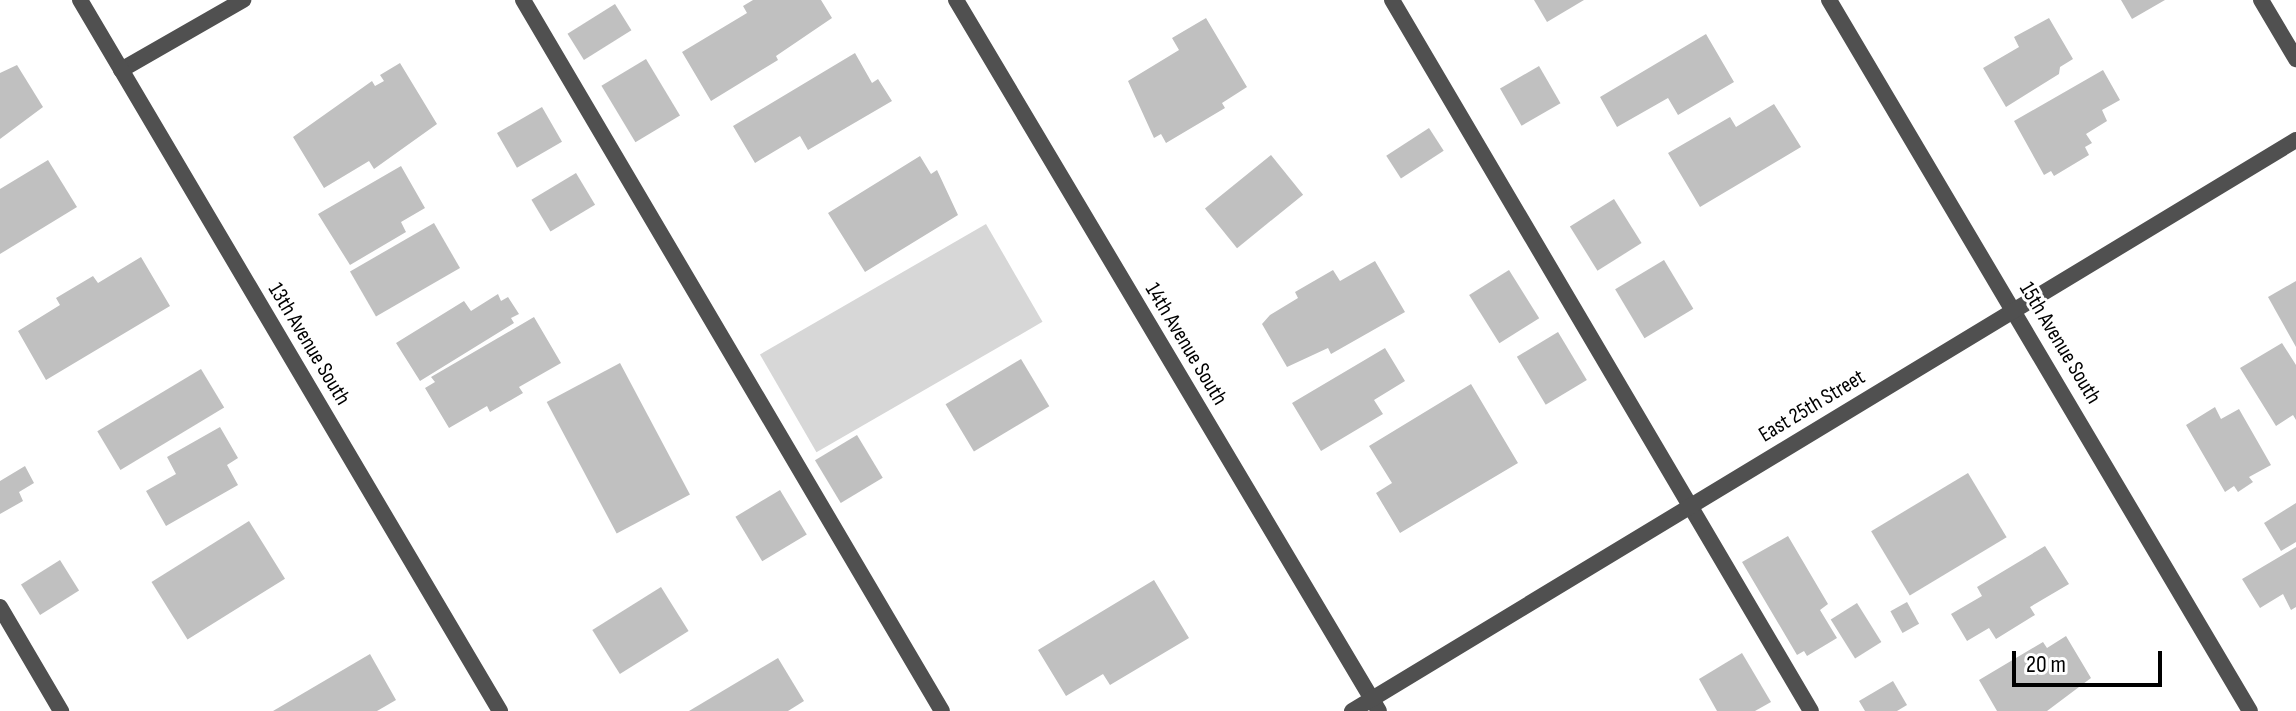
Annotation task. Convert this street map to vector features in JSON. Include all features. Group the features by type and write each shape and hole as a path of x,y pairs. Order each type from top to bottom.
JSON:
{"street":[{"name":"13th Avenue South","path":"80,0 500,711"},
{"path":"121,70 243,0"},
{"path":"523,0 942,711"},
{"name":"14th Avenue South","path":"956,0 1375,705"},
{"path":"1392,0 1811,711"},
{"name":"15th Avenue South","path":"1829,0 2250,711"},
{"path":"2261,0 2296,59"},
{"name":"East 25th Street","path":"1352,711 1375,705 1689,505 2296,140"},
{"path":"0,607 61,711"}],"shaded area":[{"path":"986,224 1042,322 816,452 760,354"}],"building":[{"path":"753,0 821,0 832,18 776,56 778,60 711,101 682,52 747,13 743,6"},
{"path":"1534,0 1584,0 1547,22"},
{"path":"2121,0 2165,0 2132,19"},
{"path":"615,4 631,30 584,60 568,34"},
{"path":"1206,18 1247,87 1222,103 1225,108 1166,143 1161,134 1154,138 1128,81 1179,50 1172,38"},
{"path":"2049,18 2073,59 2060,67 2059,74 2006,107 1983,68 2019,47 2014,37"},
{"path":"1706,34 1734,82 1678,115 1668,98 1617,127 1600,97"},
{"path":"855,53 872,83 878,79 892,101 808,150 800,136 755,163 733,126"},
{"path":"646,59 680,116 635,142 601,86"},
{"path":"400,63 437,124 374,169 369,161 324,188 293,137 372,81 375,86 384,81 380,75"},
{"path":"17,65 43,107 0,139 0,73"},
{"path":"1539,66 1560,103 1522,126 1500,88"},
{"path":"2103,70 2120,100 2102,110 2107,121 2086,134 2092,143 2085,147 2089,155 2054,176 2051,171 2044,175 2014,121"},
{"path":"1774,104 1801,147 1700,207 1668,153 1730,117 1736,127"},
{"path":"542,107 562,142 517,168 497,133"},
{"path":"1429,128 1444,151 1401,178 1386,156"},
{"path":"1271,155 1303,195 1237,248 1205,208"},
{"path":"920,156 931,174 937,170 958,215 865,272 828,213"},
{"path":"48,160 77,207 0,254 0,189"},
{"path":"401,166 425,208 401,222 406,232 350,265 318,214"},
{"path":"576,173 595,205 550,231 531,200"},
{"path":"1614,199 1642,243 1597,271 1570,227"},
{"path":"434,223 460,268 376,317 350,272"},
{"path":"141,257 170,306 46,380 18,331 60,305 56,298 93,276 98,283"},
{"path":"1664,260 1693,309 1644,338 1615,289"},
{"path":"1375,261 1405,312 1331,354 1328,348 1287,367 1262,324 1270,315 1298,298 1295,292 1333,270 1340,281"},
{"path":"1509,270 1539,318 1499,343 1469,295"},
{"path":"2296,281 2296,347 2268,297"},
{"path":"498,294 501,301 508,297 519,314 511,318 514,323 420,381 396,343 464,301 471,311"},
{"path":"534,317 561,363 519,387 523,393 490,412 487,406 449,428 425,388 435,382 431,377"},
{"path":"1558,332 1587,380 1546,405 1517,357"},
{"path":"2282,343 2296,365 2296,420 2293,415 2276,426 2240,368"},
{"path":"1385,348 1405,381 1374,400 1383,414 1321,451 1292,403"},
{"path":"1021,359 1049,406 974,451 946,404"},
{"path":"620,363 690,495 617,534 547,402"},
{"path":"201,369 224,408 120,470 97,431"},
{"path":"1471,384 1518,463 1400,533 1376,493 1392,483 1369,446"},
{"path":"2215,407 2221,419 2239,409 2271,465 2249,477 2253,482 2238,492 2234,486 2225,492 2186,425"},
{"path":"220,427 238,458 227,465 238,485 166,526 146,491 176,474 167,457"},
{"path":"857,435 883,478 841,503 815,460"},
{"path":"25,466 34,483 19,492 23,501 0,514 0,481"},
{"path":"1968,473 2007,537 1910,595 1871,531"},
{"path":"780,490 807,535 762,561 735,517"},
{"path":"2296,503 2296,542 2281,551 2264,523"},
{"path":"249,521 285,579 188,640 151,582"},
{"path":"1788,536 1828,604 1820,610 1837,638 1807,656 1804,651 1797,655 1742,562"},
{"path":"2045,546 2069,584 2030,607 2035,615 1996,639 1989,628 1967,641 1951,614 1982,596 1977,587"},
{"path":"2296,547 2296,607 2291,610 2283,594 2260,608 2242,579"},
{"path":"60,560 79,591 40,615 21,584"},
{"path":"1154,580 1189,638 1110,685 1103,674 1066,696 1038,650"},
{"path":"661,587 689,631 620,674 592,630"},
{"path":"1907,602 1919,624 1903,633 1890,611"},
{"path":"1857,603 1881,642 1855,658 1831,619"},
{"path":"2066,636 2091,678 2047,711 1997,711 1979,680 2043,642 2047,648"},
{"path":"1742,653 1771,702 1755,711 1717,711 1699,679"},
{"path":"370,654 396,700 377,711 273,711"},
{"path":"778,658 804,701 788,711 689,711"},
{"path":"1893,681 1907,705 1897,711 1865,711 1859,701"}]}
